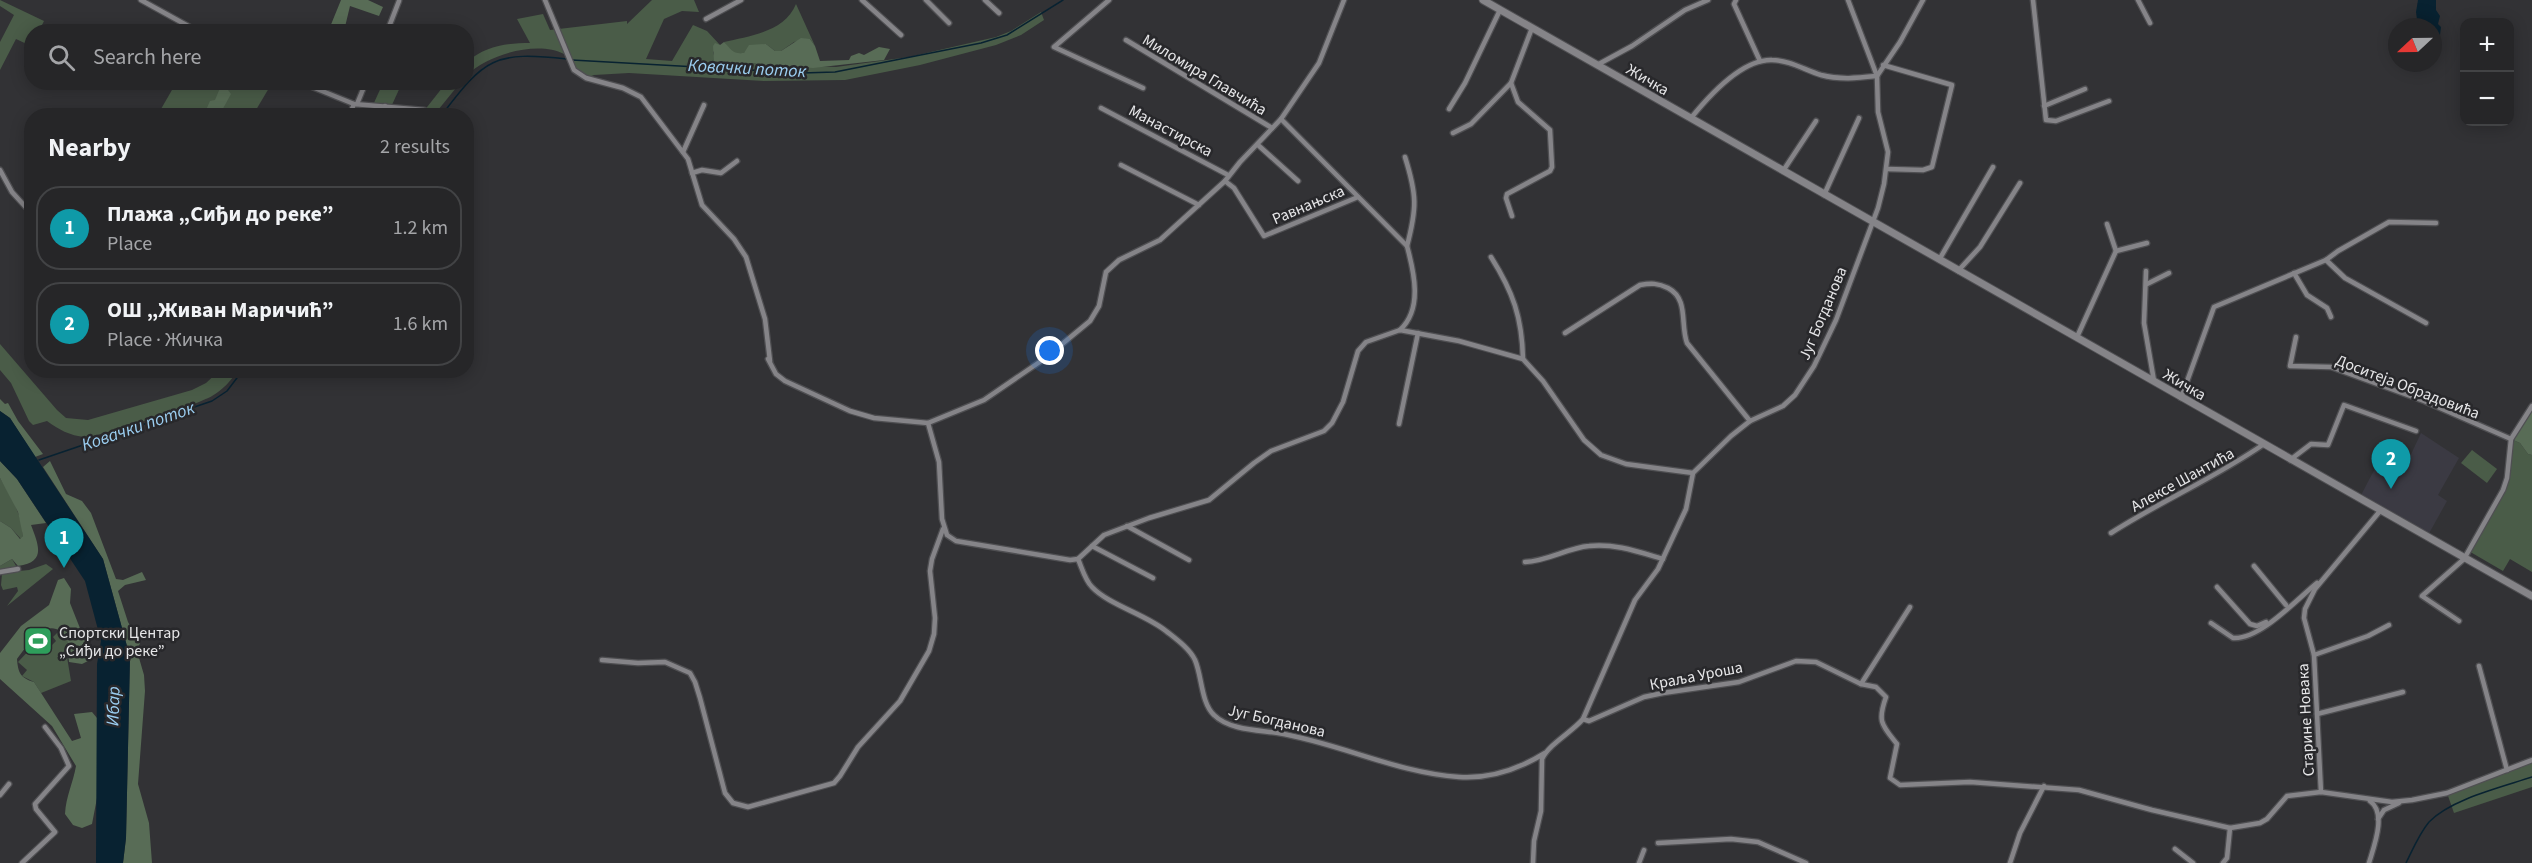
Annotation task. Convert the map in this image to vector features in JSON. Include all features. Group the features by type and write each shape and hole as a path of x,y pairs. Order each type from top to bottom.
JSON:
{"main road":[{"name":"Жичка","path":"1483,0 2532,596"}],"street":[{"path":"141,0 184,24"},
{"path":"545,0 572,67 586,78 623,88 641,97 688,159 702,205 734,239 746,257 765,319 770,362 785,381 850,411 874,418 928,423 984,400 1044,359 1090,321 1099,306 1107,272 1119,260 1160,240 1225,181 1281,119 1323,56 1344,0"},
{"path":"706,20 741,0"},
{"path":"862,0 901,35"},
{"path":"926,0 949,23"},
{"path":"985,0 999,13"},
{"path":"1109,0 1054,47 1143,88"},
{"path":"1597,65 1632,46 1685,10 1708,0"},
{"path":"1736,0 1734,4 1760,62"},
{"path":"1848,0 1877,76"},
{"path":"1877,76 1900,42 1923,0"},
{"path":"2033,0 2046,120 2056,121 2109,102"},
{"path":"2138,0 2150,23"},
{"path":"390,24 399,1"},
{"path":"1449,108 1465,84 1500,10"},
{"path":"1453,133 1472,124 1511,83 1532,28"},
{"name":"Миломира Главчића","path":"1126,40 1272,128"},
{"path":"1691,118 1709,96 1748,66 1760,62 1773,60 1831,77 1851,79 1877,76"},
{"path":"1883,65 1952,85 1936,159 1932,167 1923,170 1887,169"},
{"name":"Југ Богданова","path":"1078,559 1092,587 1103,596 1147,618 1184,646 1194,658 1208,707 1214,715 1227,724 1318,740 1354,753 1418,770 1458,777 1510,771 1545,753 1583,719 1635,600 1664,559 1686,509 1694,473 1731,436 1750,421 1783,406 1795,395 1814,366 1836,320 1878,208 1887,169 1888,152 1878,112 1877,76"},
{"path":"1511,83 1518,102 1550,130 1552,167 1550,171 1508,194 1506,198 1512,216"},
{"path":"2044,106 2085,89"},
{"path":"320,90 356,104 404,108"},
{"path":"354,108 362,90"},
{"path":"683,152 705,105"},
{"name":"Манастирска","path":"1101,108 1228,175"},
{"path":"1824,195 1859,118"},
{"path":"1281,119 1407,246"},
{"path":"1783,171 1816,121"},
{"path":"1258,145 1298,181"},
{"path":"943,529 956,541 1037,555 1078,559 1099,538 1127,526 1209,500 1271,451 1324,431 1332,423 1343,402 1362,344 1400,330 1406,325 1411,314 1414,271 1407,246 1416,205 1414,187 1405,157"},
{"path":"692,173 702,170 721,173 737,161"},
{"path":"1121,165 1199,205"},
{"path":"1939,260 1993,168"},
{"path":"0,170 12,192 24,205"},
{"name":"Равнањска","path":"1225,181 1234,188 1264,236 1358,197"},
{"path":"1958,271 1980,247 2020,183"},
{"path":"2181,398 2214,307 2326,260 2389,222 2436,223"},
{"path":"2077,337 2116,251 2107,224"},
{"path":"2116,251 2147,243"},
{"path":"1491,257 1509,286 1519,319 1523,359"},
{"path":"2326,260 2345,278 2426,322"},
{"path":"2146,271 2144,323 2154,382"},
{"path":"2147,284 2169,273"},
{"path":"2294,273 2307,295 2327,308 2331,317"},
{"path":"1565,333 1640,285 1652,283 1665,287 1675,292 1682,303 1683,331 1687,343 1750,421"},
{"path":"1400,330 1498,350 1523,359 1543,381 1584,440 1601,455 1626,464 1694,473"},
{"path":"1399,424 1418,333"},
{"name":"Доситеја Обрадовића","path":"2296,337 2289,362 2293,368 2331,367 2424,401 2511,439"},
{"path":"2290,460 2311,444 2328,445 2344,405 2416,431"},
{"path":"2459,621 2422,596 2464,559 2508,478 2511,439 2532,406"},
{"path":"602,660 638,663 665,662 690,673 700,698 725,793 733,803 748,807 834,783 858,747 900,701 929,651 934,634 935,618 930,571 943,529 939,462 928,423"},
{"name":"Алексе Шантића","path":"2111,533 2142,513 2223,472 2264,444"},
{"name":"Старине Новака","path":"2044,786 2079,790 2230,828 2260,823 2267,819 2287,796 2321,792 2314,656 2304,618 2305,609 2315,589 2380,511"},
{"path":"1127,526 1189,560"},
{"path":"1092,546 1153,578"},
{"path":"1525,562 1542,561 1588,546 1615,547 1664,559"},
{"path":"2254,566 2286,605"},
{"path":"0,572 18,568"},
{"path":"2211,623 2233,638 2245,636 2276,618 2325,576"},
{"path":"2217,587 2254,626 2271,618 2298,595 2302,595"},
{"path":"1861,684 1910,607"},
{"path":"2314,656 2368,636 2389,625"},
{"name":"Краља Уроша","path":"1583,719 1589,721 1644,698 1663,693 1739,682 1796,661 1816,662 1861,684 1876,687 1886,697 1880,714 1882,726 1898,744 1890,778 1900,785 1970,782 2044,786"},
{"path":"2479,666 2507,770"},
{"path":"2316,714 2403,692"},
{"path":"22,863 55,832 36,809 35,804 69,766 62,748 45,727"},
{"path":"1533,863 1534,842 1541,811 1541,765 1545,753"},
{"path":"2378,819 2384,810 2401,802 2447,793 2532,760"},
{"path":"0,795 9,784"},
{"path":"2010,863 2020,833 2044,786"},
{"path":"2321,792 2401,802"},
{"path":"2367,799 2374,803 2378,819 2376,839 2369,863"},
{"path":"2223,863 2227,858 2230,828"},
{"path":"1658,843 1731,839 1758,842 1806,863"},
{"path":"1639,863 1644,849"},
{"path":"2175,849 2193,863"}],"shaded area":[{"path":"2421,433 2459,458 2438,495 2447,501 2427,537 2359,499 2382,455 2405,467"}],"green space":[{"path":"0,0 44,21 42,24 24,24 24,43 16,39 0,70 0,42 14,15 0,6"},
{"path":"341,0 368,0 383,7 379,16 350,6 346,24 331,24"},
{"path":"652,0 694,0 699,12 682,11 664,19 646,59 672,61 693,25 707,31 720,45 713,52 716,63 685,64 743,67 754,63 764,67 774,65 836,67 909,57 996,37 1011,31 1041,12 1044,20 1021,35 996,45 920,65 845,80 764,81 629,73 594,75 586,78 564,54 540,49 527,49 499,56 474,70 474,57 481,52 505,45 530,43 517,19 543,14 550,30 627,21 627,24"},
{"path":"796,4 815,46 810,39 794,42 781,51 775,51 766,44 739,54 731,51 724,42 755,35 775,27 784,21"},
{"path":"801,38 810,39 820,61 849,60 851,56 859,53 864,55 879,47 890,49 884,60 813,68 764,67 754,63 743,67 714,61 713,46 715,43 720,45 724,42 737,53 744,53 749,45 766,44 775,51 781,51"},
{"path":"172,90 268,90 257,108 162,108"},
{"path":"219,90 228,90 231,94 223,108 207,108 210,101 215,100"},
{"path":"380,90 399,90 391,107 373,105"},
{"path":"440,90 454,90 440,108 426,108"},
{"path":"0,344 24,372 24,378 29,378 66,418 88,420 192,390 211,378 232,378 220,391 203,400 128,426 85,437 64,432 47,421 33,425 11,383 0,370"},
{"path":"0,399 5,404 8,403 18,421 43,454 35,457 10,418 0,411"},
{"path":"2532,408 2532,455 2528,454 2520,443 2511,439"},
{"path":"2511,439 2520,443 2528,454 2532,455 2532,572 2510,559 2503,571 2467,550 2507,478"},
{"path":"2472,450 2497,469 2487,483 2461,463"},
{"path":"0,461 17,479 46,523 31,525 38,546 37,557 27,564 18,566 12,559 0,566 0,521 11,528 20,539 23,536 18,512 0,478"},
{"path":"50,461 66,494 82,501 91,513 116,579 123,580 142,572 146,580 125,585 118,591 128,622 140,643 137,651 144,675 145,691 138,784 149,823 152,863 123,863 126,838 130,657 103,559 43,467"},
{"path":"0,478 18,513 23,536 21,539 11,528 0,521"},
{"path":"12,559 19,571 46,564 53,569 7,606 18,591 17,587 3,590 0,566"},
{"path":"64,578 71,589 70,603 91,656 82,664 69,662 67,639 57,630 50,628 34,638 17,659 21,674 34,682 72,741 81,738 74,714 92,712 97,718 97,798 92,824 82,828 73,825 65,814 76,766 52,726 0,679 0,653 21,626 49,605 58,580"},
{"path":"59,631 67,639 71,681 41,693 34,682 22,676 27,670 18,662 34,645 43,654 56,641 53,637"},
{"path":"2532,760 2532,787 2454,813 2447,793"}],"water":[{"path":"2418,0 2436,0 2436,10 2440,16 2440,18 2417,18"},
{"name":"Ибар","path":"0,411 10,418 103,559 130,657 126,838 123,863 96,863 97,664 101,641 85,581 17,479 0,461"}],"waterway":[{"name":"Ковачки поток","path":"572,60 802,73 835,72 981,43 1007,35 1063,0"},
{"name":"Ковачки поток","path":"474,77 493,63 507,58 523,56 567,59"},
{"name":"Ковачки поток","path":"447,108 462,90"},
{"name":"Ковачки поток","path":"39,460 212,401 227,391 237,378"},
{"path":"2406,863 2422,831 2439,814 2463,800 2532,777"}],"place":[{"name":"ОШ „Живан Маричић”","path":"2391,489"},
{"name":"Плажа „Сиђи до реке”","path":"64,568"},
{"name":"Спортски Центар „Сиђи до реке”","path":"38,641"}]}
